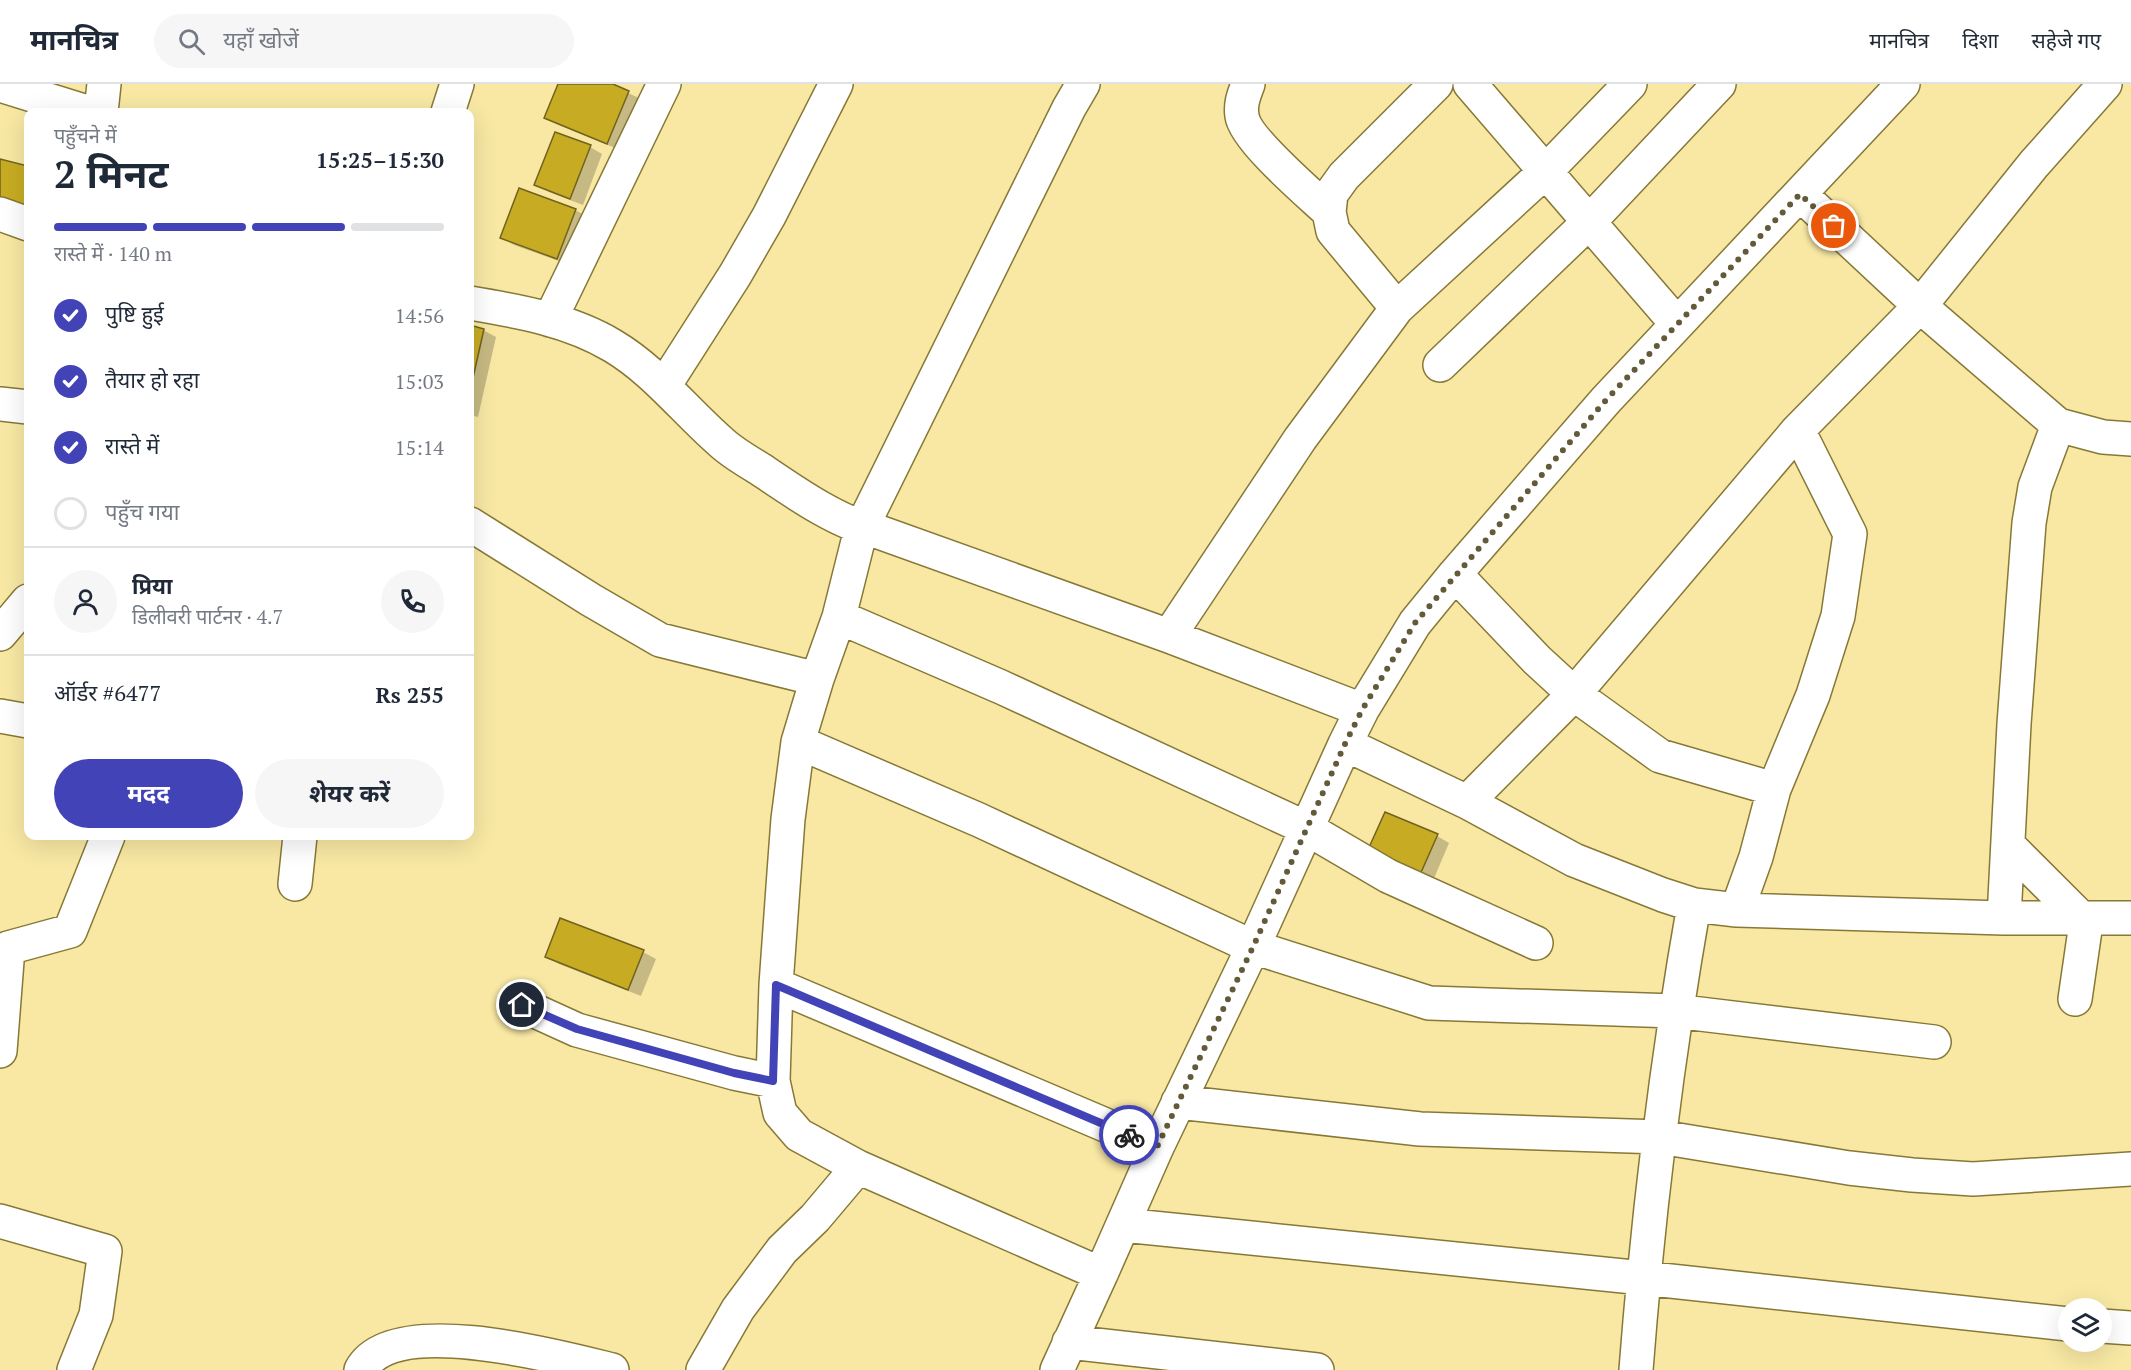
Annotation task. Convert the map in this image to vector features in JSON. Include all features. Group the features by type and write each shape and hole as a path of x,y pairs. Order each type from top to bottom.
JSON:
{"street":[{"path":"101,108 104,84"},
{"path":"449,108 457,84"},
{"path":"550,320 664,84"},
{"path":"664,386 769,216 836,84"},
{"path":"1083,84 861,528 839,617 816,679 798,742 788,819 776,985 773,1081 780,1113 799,1135 858,1167 1101,1274"},
{"path":"1248,84 1242,99 1242,118 1264,151 1329,212"},
{"path":"1397,308 1333,231 1329,212 1331,194 1344,176 1436,84"},
{"path":"1470,84 1677,324"},
{"path":"1169,636 1300,439 1397,308 1547,171 1630,84"},
{"path":"1440,365 1590,221 1719,84"},
{"path":"1317,1370 1063,1356 1124,1225 1157,1147 1253,947 1345,744 1362,710 1415,623 1606,400 1903,84"},
{"path":"1467,802 1574,694 1798,430 1920,306 2034,164 2105,84"},
{"path":"0,86 74,108"},
{"path":"1800,194 1920,306 2058,425 2103,437 2131,439"},
{"path":"0,214 24,223"},
{"path":"474,304 567,323 614,346 664,386 724,445 799,495 861,528 876,531 1169,636 1362,710"},
{"path":"0,404 24,407"},
{"path":"2004,918 2014,724 2029,523 2035,487 2058,425"},
{"path":"1737,910 1756,857 1774,789 1813,695 1838,616 1850,534 1798,430"},
{"path":"474,527 591,600 660,639 816,679"},
{"path":"1455,574 1574,694 1660,756 1774,789"},
{"path":"0,634 24,607"},
{"path":"839,617 1001,687 1306,828 1388,876 1536,943"},
{"path":"0,716 24,719"},
{"path":"798,742 979,820 1253,947 1429,1003 1675,1011 1934,1042"},
{"path":"1345,744 1467,802 1574,860 1663,895 1694,904 1737,910 2004,918 2131,918"},
{"path":"0,1051 8,948 70,931 106,840"},
{"path":"295,884 300,840"},
{"path":"2008,845 2086,923 2075,999"},
{"path":"1636,1370 1643,1278 1675,1011 1694,904"},
{"path":"776,985 1157,1147"},
{"path":"522,1005 577,1029 734,1073 773,1081"},
{"path":"1178,1102 1420,1129 1660,1137 1849,1168 1912,1175 1973,1179 2131,1169"},
{"path":"703,1370 738,1308 782,1250 815,1218 858,1167"},
{"path":"0,1221 105,1251 96,1315 74,1370"},
{"path":"1124,1225 2058,1323"},
{"path":"2112,1327 2131,1328"},
{"path":"361,1370 366,1360 386,1347 419,1342 456,1341 507,1346 612,1370"}],"building":[{"path":"558,84 613,84 629,91 607,144 544,118"},
{"path":"555,132 591,145 570,199 534,185"},
{"path":"0,159 24,165 24,215 0,207"},
{"path":"519,188 576,209 557,259 500,238"},
{"path":"474,326 484,329 474,373"},
{"path":"1385,812 1438,834 1419,877 1366,854"},
{"path":"560,918 644,950 628,990 545,957"}],"way so far":[{"path":"1129,1135 1157,1147 1253,947 1345,744 1362,710 1415,623 1606,400 1800,194 1834,226"}],"route":[{"path":"522,1005 577,1029 734,1073 773,1081 776,985 1129,1135"}]}
